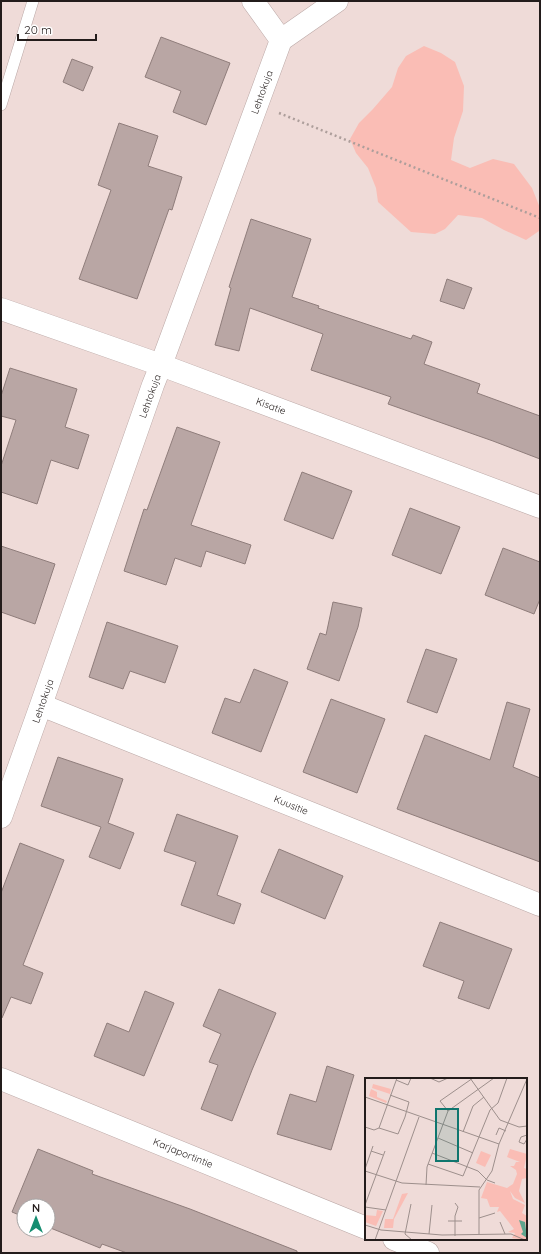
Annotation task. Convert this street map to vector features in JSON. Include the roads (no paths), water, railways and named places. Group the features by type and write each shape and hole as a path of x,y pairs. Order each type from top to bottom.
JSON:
{"street":[{"path":"253,1 281,40 337,1"},
{"name":"Lehtokuja","path":"1,817 153,385 281,40"},
{"name":"Kisatie","path":"1,309 161,366 540,507"},
{"name":"Kuusitie","path":"41,705 540,905"},
{"name":"Karjaportintie","path":"1,1079 365,1228"},
{"path":"396,1240 428,1253"}],"lane":[{"path":"1,105 33,1"}]}
